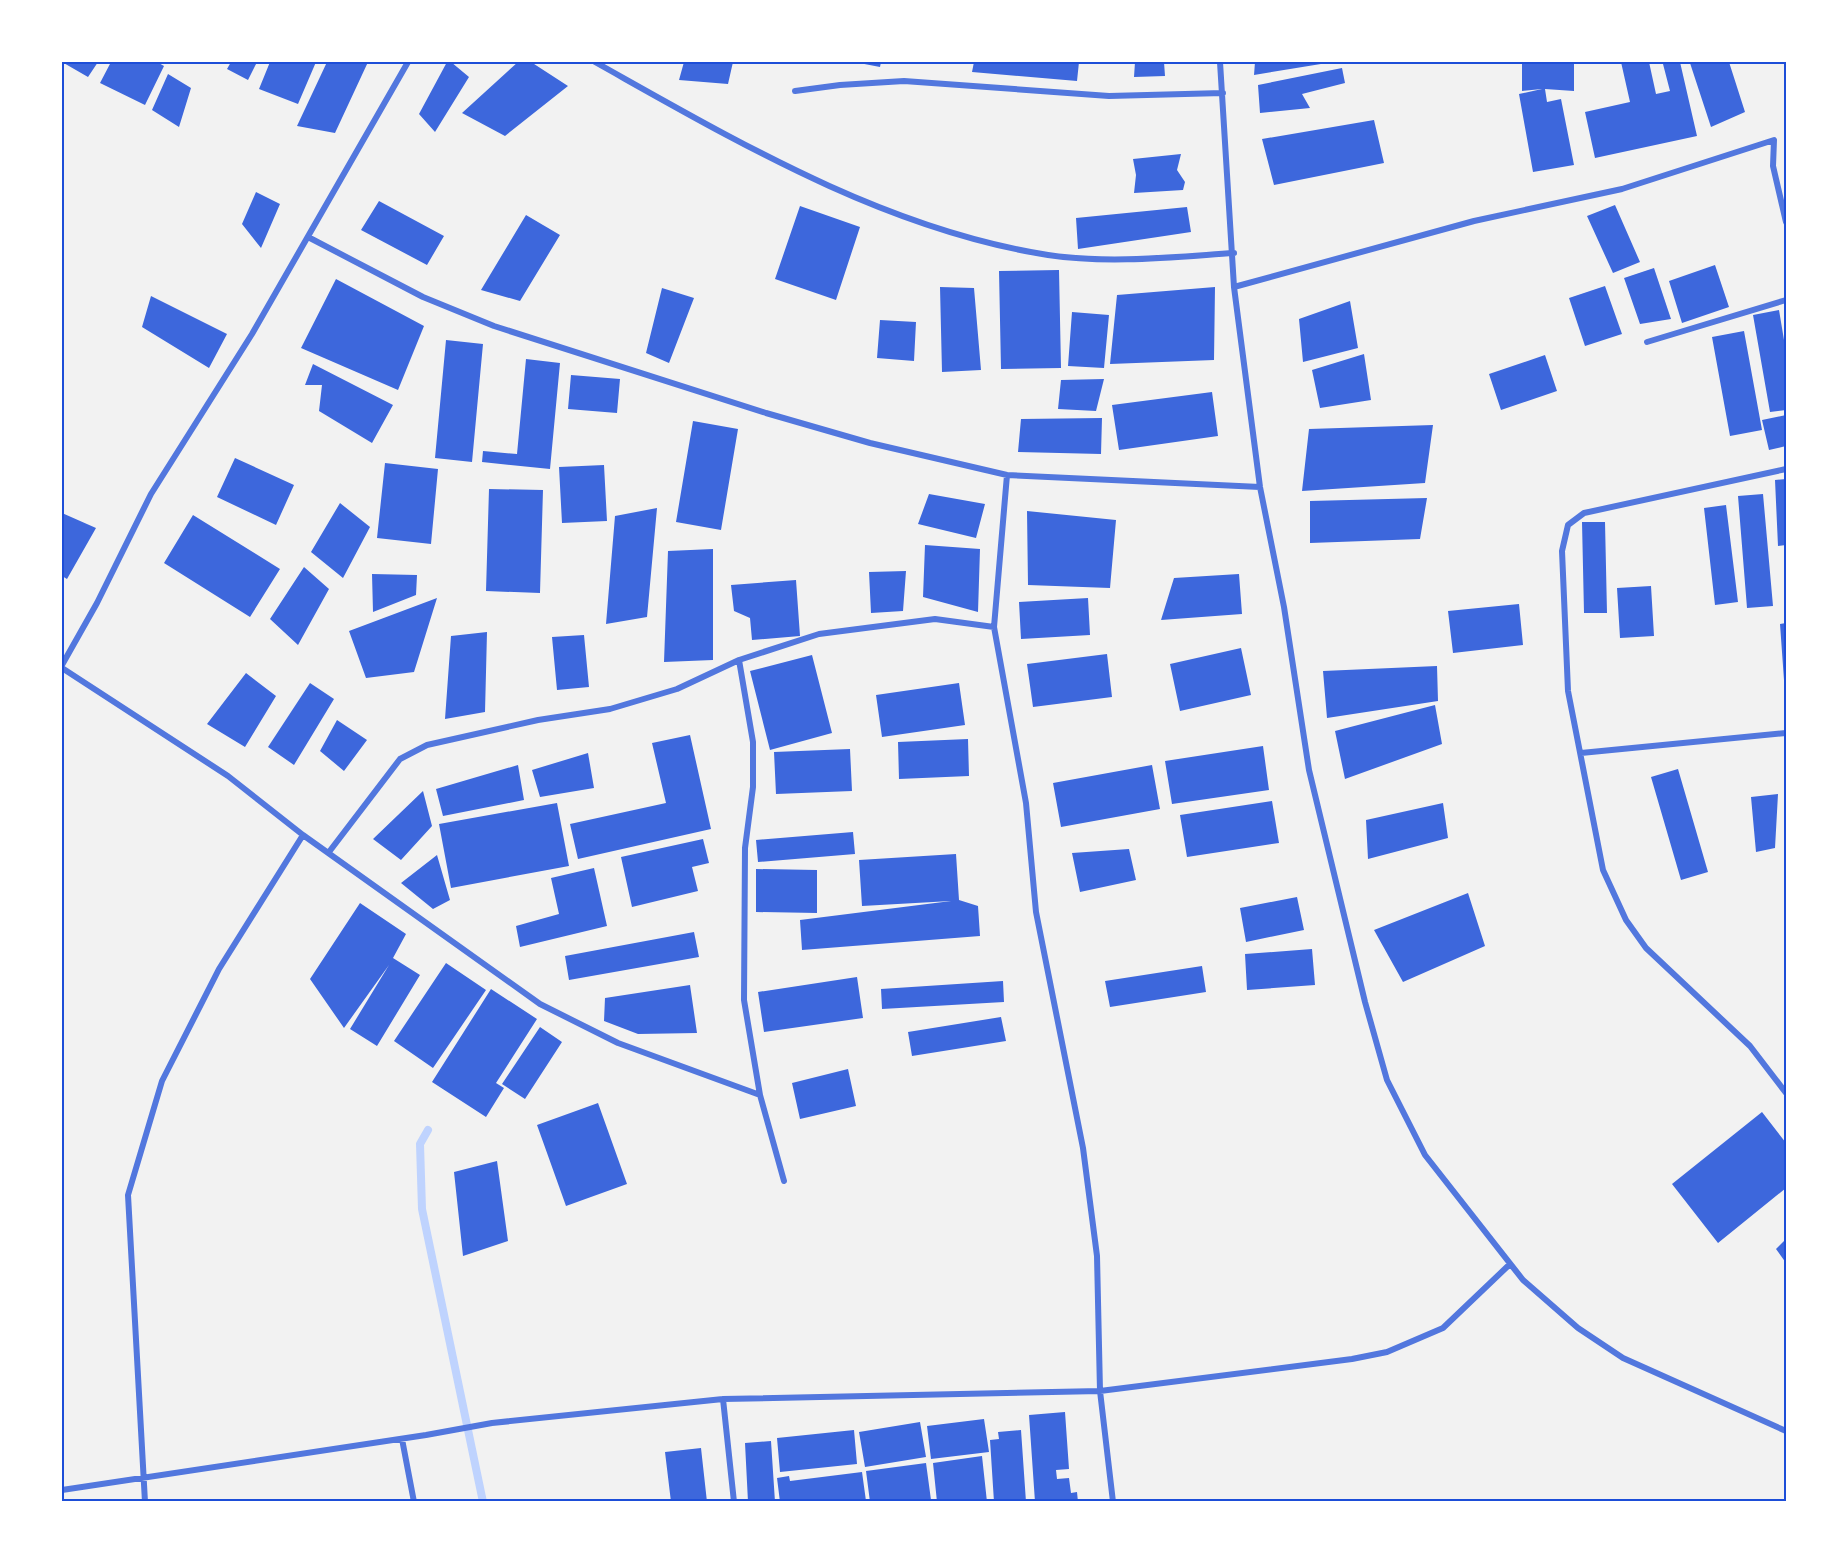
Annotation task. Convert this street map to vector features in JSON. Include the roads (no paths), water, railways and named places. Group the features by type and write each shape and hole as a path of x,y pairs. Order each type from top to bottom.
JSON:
{"street":[{"path":"408,62 252,334 151,494 97,603 62,667 228,776 303,835 540,1004 618,1043 760,1095"},
{"path":"595,62 817,182 956,236 1049,255 1129,259 1234,254"},
{"path":"1220,62 1234,254 1234,287 1260,488 1284,607 1309,770 1365,1002 1387,1080 1425,1155 1509,1265 1578,1328 1623,1358 1786,1431"},
{"path":"795,91 840,85 904,81 1109,96 1222,93"},
{"path":"1234,287 1474,221 1622,189 1774,140 1773,166 1786,222"},
{"path":"308,237 423,297 494,326 870,443 1007,475 1260,488"},
{"path":"1647,342 1786,300"},
{"path":"1786,469 1584,513 1568,525 1563,551 1568,691 1604,870 1626,920 1646,948 1750,1046 1786,1093"},
{"path":"1007,475 994,627 1026,803 1036,912 1083,1148 1097,1256 1100,1391 1113,1502"},
{"path":"329,852 400,759 427,745 538,720 610,709 677,689 739,660 819,634 936,619 994,627"},
{"path":"739,660 753,742 753,787 745,848 744,1000 760,1095 784,1181"},
{"path":"1581,753 1786,733"},
{"path":"145,1502 128,1195 162,1081 219,969 303,835"},
{"path":"62,1490 142,1476 402,1439 492,1422 723,1399 1100,1391 1352,1359 1387,1352 1443,1328 1509,1265"},
{"path":"723,1399 734,1502"},
{"path":"402,1439 414,1502"}],"waterway":[{"path":"428,1130 420,1144 422,1209 483,1502"}]}
